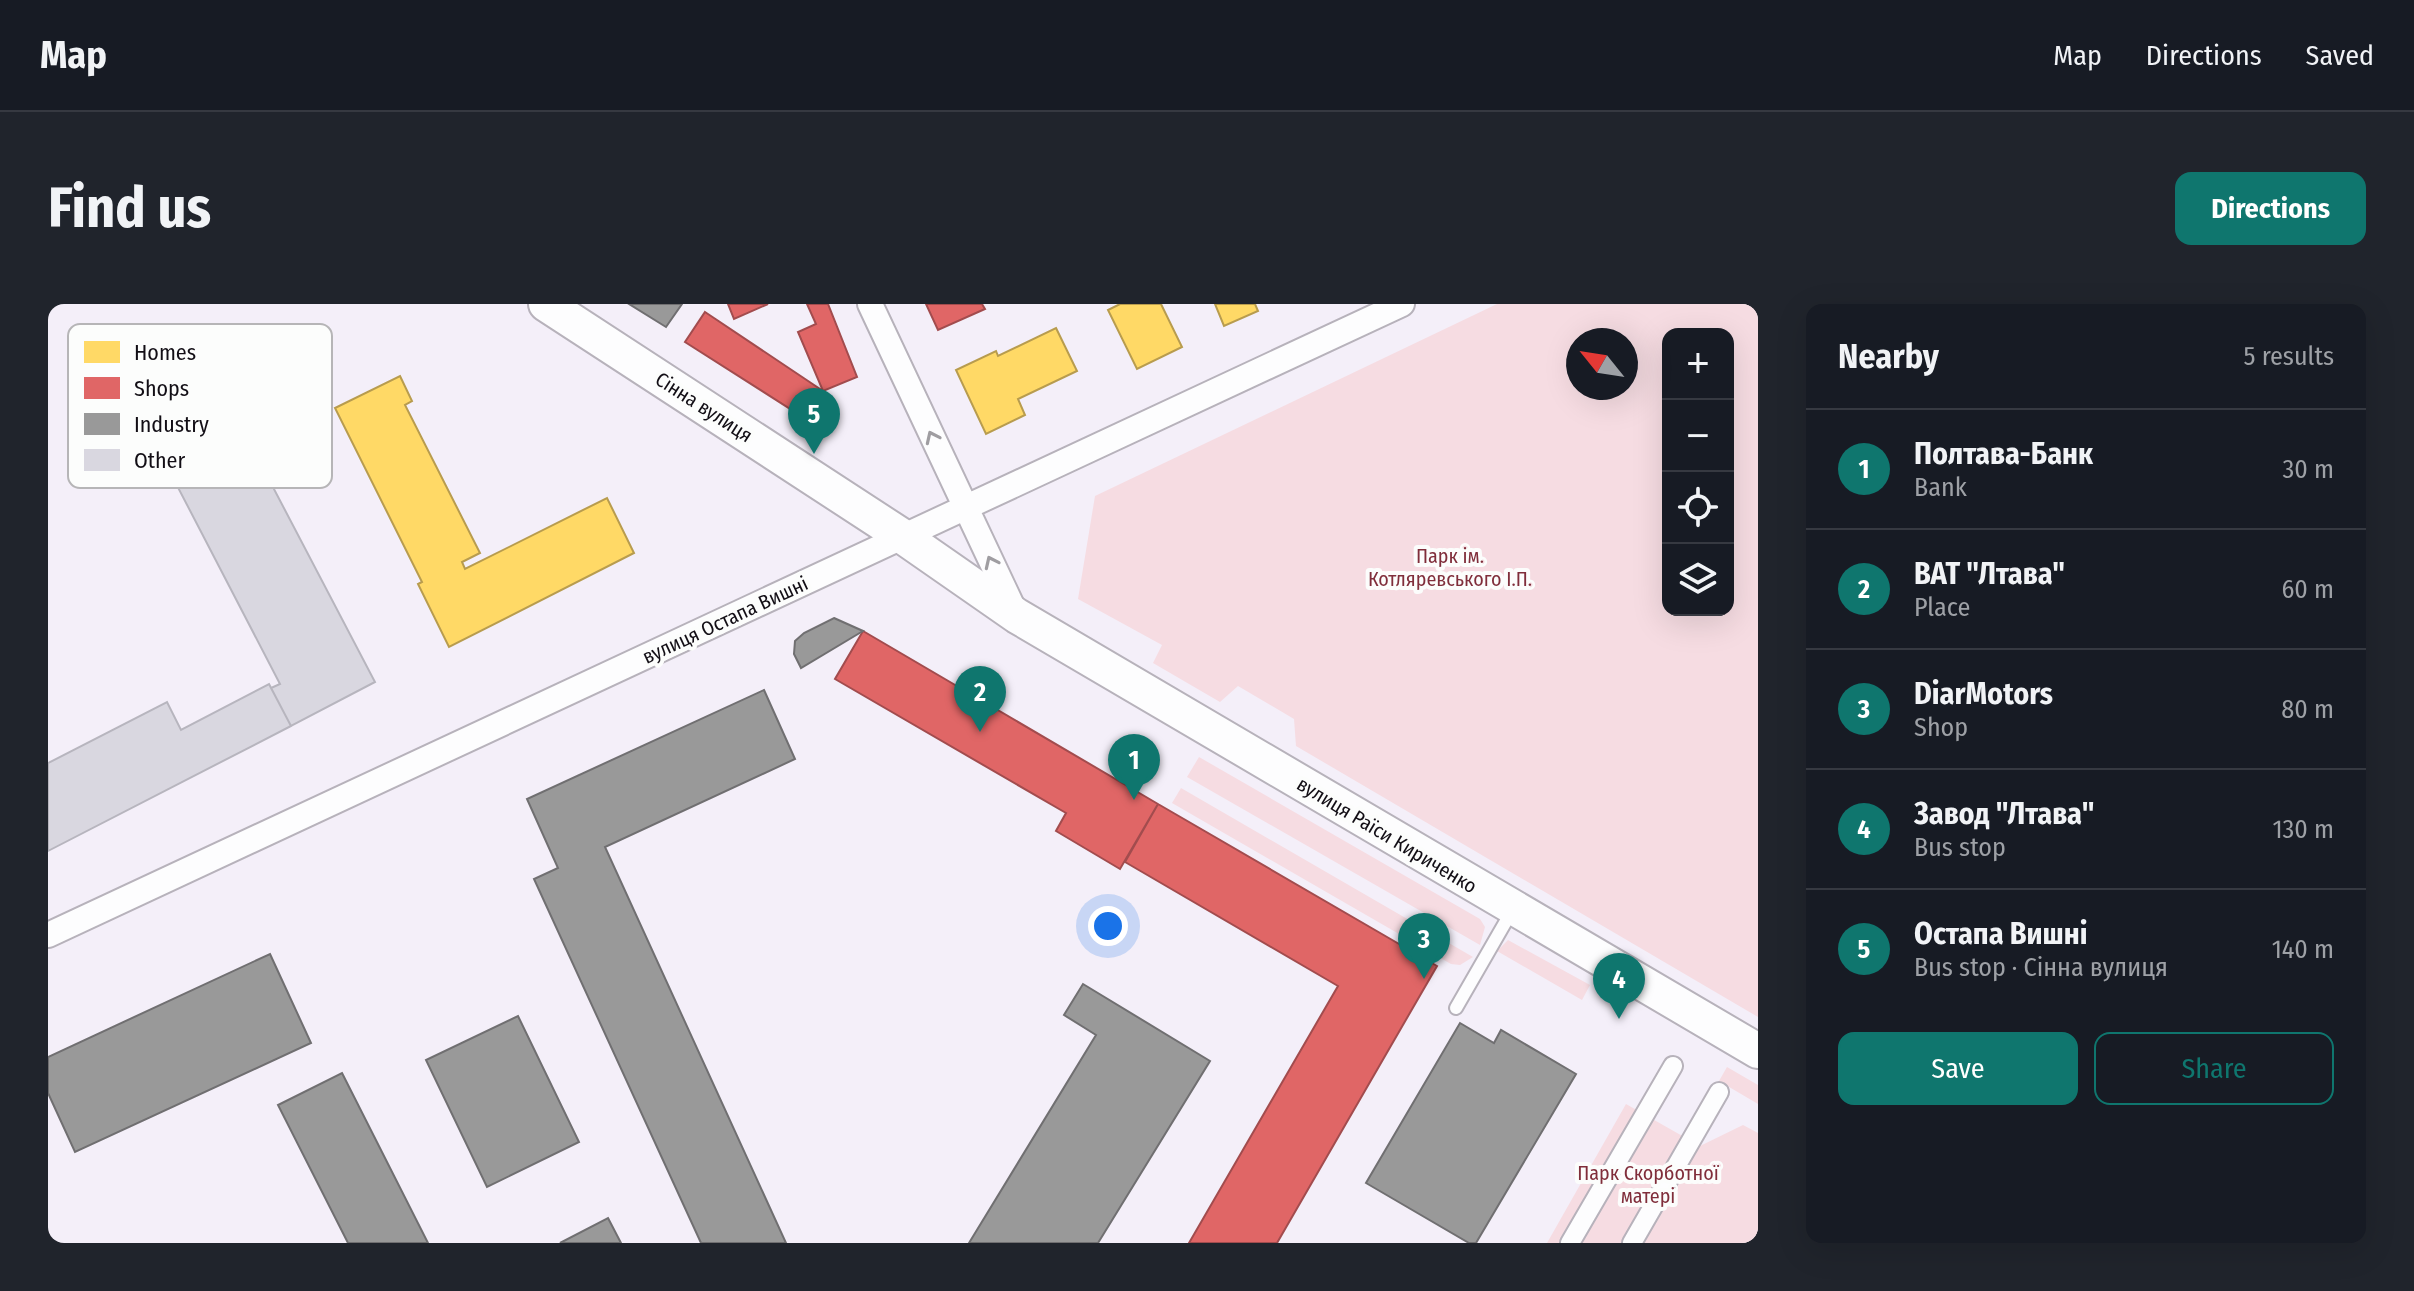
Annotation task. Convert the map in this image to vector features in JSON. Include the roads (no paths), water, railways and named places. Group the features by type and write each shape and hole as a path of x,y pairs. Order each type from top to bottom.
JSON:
{"main road":[{"name":"Сінна вулиця","path":"546,304 902,536"},
{"name":"вулиця Раїси Кириченко","path":"902,536 1017,616 1758,1051"}],"street":[{"path":"870,304 1017,616"},
{"name":"вулиця Остапа Вишні","path":"48,935 1402,304"},
{"path":"1570,1243 1673,1066"},
{"path":"1632,1243 1719,1092"}],"lane":[{"path":"1456,1008 1513,909"}],"place":[{"name":"Остапа Вишні","path":"814,454"},
{"name":"ВАТ \"Лтава\"","path":"980,732"},
{"name":"Полтава-Банк","path":"1134,800"},
{"name":"DiarMotors","path":"1424,979"},
{"name":"Завод \"Лтава\"","path":"1619,1019"}],"park label":[{"name":"Парк ім. Котляревського І.П.","path":"1450,568"},
{"name":"Парк Скорботної матері","path":"1648,1184"}]}
